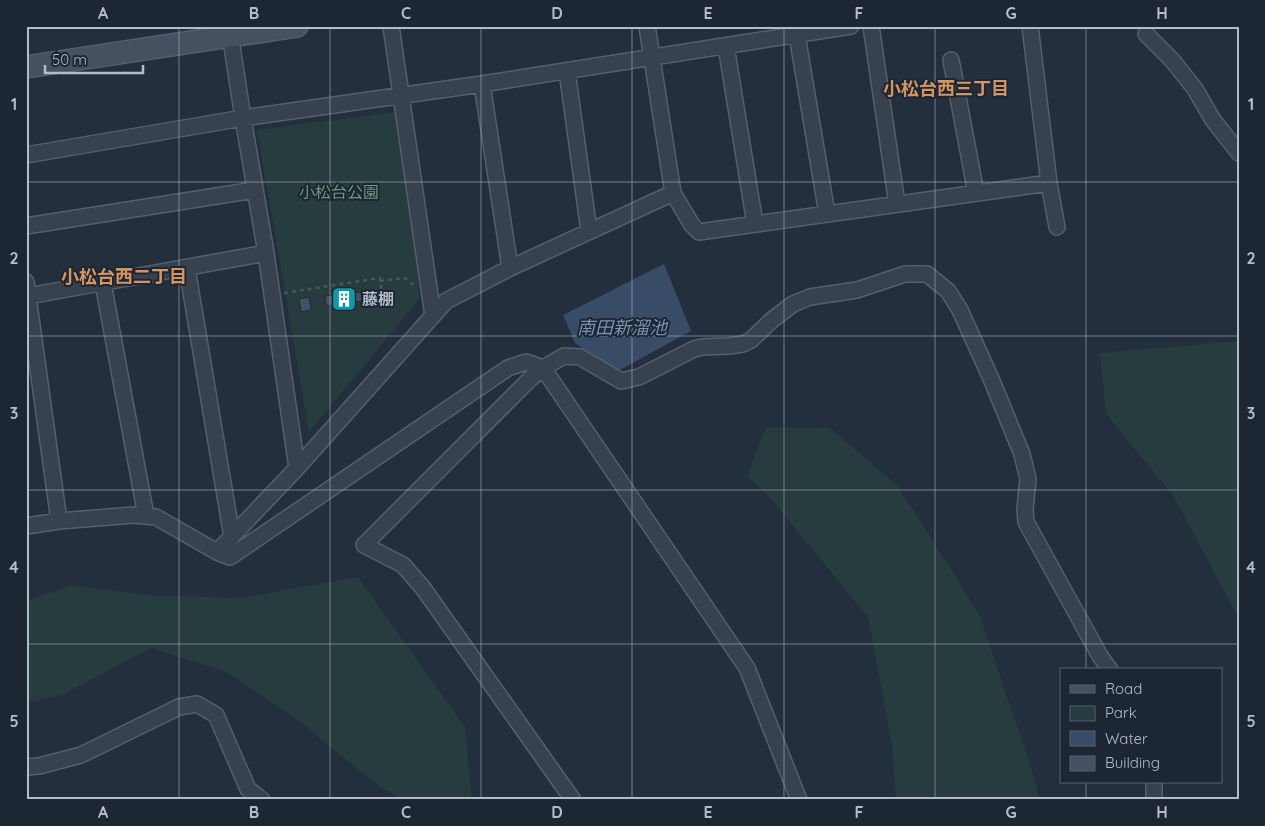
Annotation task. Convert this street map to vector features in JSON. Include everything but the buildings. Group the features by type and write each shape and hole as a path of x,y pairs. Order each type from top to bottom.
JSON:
{"street":[{"path":"26,67 230,31 297,26"},
{"path":"391,26 433,316"},
{"path":"647,26 673,193 692,225 699,232 1049,182"},
{"path":"26,155 243,118 482,84 851,26"},
{"path":"871,26 897,204"},
{"path":"1030,26 1049,182 1057,227"},
{"path":"230,31 266,253 297,468"},
{"path":"1146,34 1172,60 1195,89 1213,120 1239,153"},
{"path":"798,35 827,214"},
{"path":"726,46 756,224"},
{"path":"951,60 976,193"},
{"path":"567,71 589,231"},
{"path":"482,84 510,268"},
{"path":"26,226 255,190"},
{"path":"217,552 297,468 446,301 510,268 673,193"},
{"path":"59,521 32,367 27,289 103,283 266,253"},
{"path":"187,268 232,537"},
{"path":"573,800 423,588 403,565 364,545 543,368 564,356 580,356 621,380 639,377 694,349 743,344 751,340 772,320 793,304 810,297 858,290 905,274 927,274 948,291 960,310 1022,454 1028,479 1025,509 1026,522 1100,656 1109,668"},
{"path":"103,283 146,516"},
{"path":"26,526 59,521 134,515 156,517 217,552 230,557 508,368 526,362 543,368 747,668 799,800"},
{"path":"26,767 39,766 81,755 179,706 197,704 216,715 248,789 262,800"},
{"path":"1154,784 1154,800"}],"path":[{"path":"278,294 380,278 384,302"},
{"path":"380,281 405,278"}],"green space":[{"name":"小松台公園","path":"403,111 420,298 309,432 257,130"},
{"path":"1239,341 1239,619 1174,497 1106,414 1100,353"},
{"path":"766,427 830,428 898,486 979,614 1030,764 1040,800 896,800 892,746 868,617 770,498 747,476"},
{"path":"358,577 465,727 472,800 403,800 377,785 299,721 227,672 151,648 64,694 26,703 26,601 71,586 149,595 241,598"}],"water":[{"name":"南田新溜池","path":"664,264 691,331 616,372 575,343 563,315"}],"place":[{"name":"藤棚","path":"344,299"}],"district":[{"name":"小松台西三丁目","path":"946,88"},
{"name":"小松台西二丁目","path":"124,276"}]}
